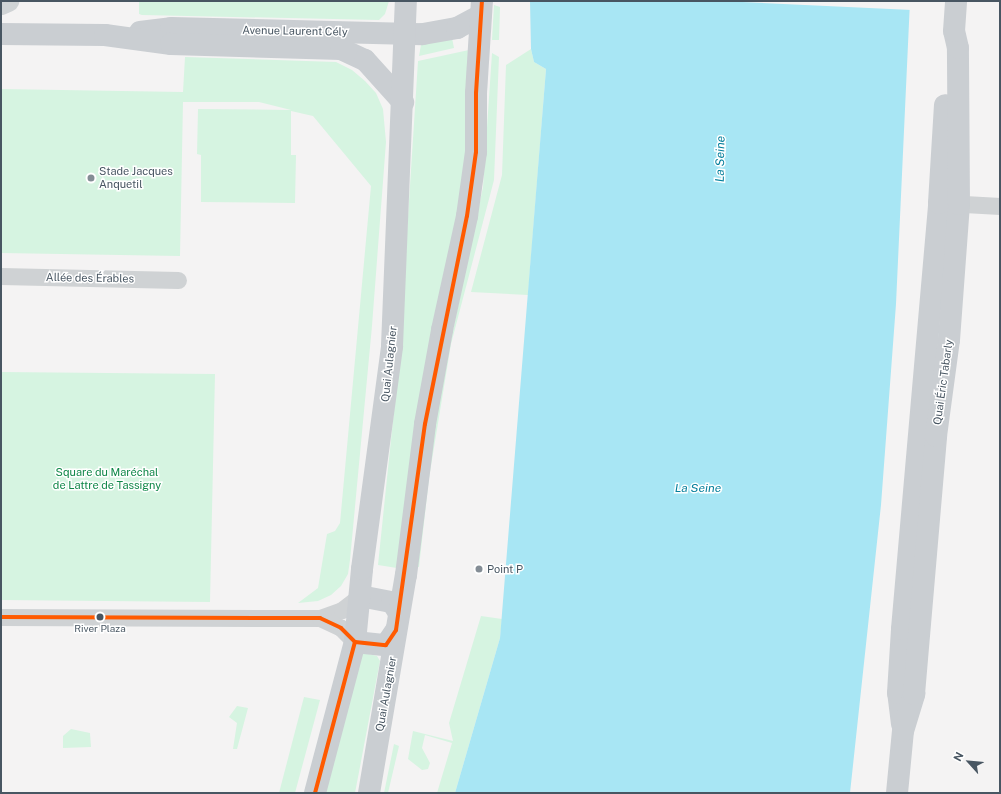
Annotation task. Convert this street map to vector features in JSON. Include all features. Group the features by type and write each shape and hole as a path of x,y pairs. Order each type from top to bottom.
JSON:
{"main road":[{"path":"1,4 8,1"},
{"name":"Quai Aulagnier","path":"315,793 355,642 392,346 406,35 406,1"},
{"name":"Quai Éric Tabarly","path":"897,793 903,731 914,694 936,436 949,340 950,203 958,48 954,31 956,1"},
{"name":"Quai Aulagnier","path":"369,793 398,622 425,424 442,330 467,216 476,152 476,93 481,8"},
{"name":"Avenue Laurent Cély","path":"1,34 105,35 171,28 406,35 447,31 468,24 481,8"},
{"name":"Avenue Laurent Cély","path":"105,35 171,44 341,49 365,60 403,102"},
{"name":"Quai Éric Tabarly","path":"903,731 898,693 901,643 950,203"},
{"path":"355,642 386,645 398,622 392,602 360,596"}],"street":[{"path":"950,203 1000,206"},
{"name":"Allée des Érables","path":"1,276 178,280"},
{"path":"1,616 320,618 342,610 360,596"},
{"path":"320,618 341,628 355,642"}],"green space":[{"path":"139,1 389,1 385,14 379,20 142,15 139,14"},
{"path":"494,5 500,7 499,40 492,40"},
{"path":"452,38 454,48 419,56 421,45"},
{"path":"531,49 534,62 546,69 528,295 471,292 502,175 506,65"},
{"path":"469,50 468,127 463,185 397,568 378,565 398,372 418,61"},
{"path":"492,53 499,57 494,180 451,344 429,478 419,567 415,567 435,416 483,187"},
{"path":"185,57 336,62 352,70 365,81 376,93 383,109 386,142 372,326 350,560 348,574 341,586 331,595 318,601 298,603 318,588 327,534 335,531 340,523 371,186 313,116 291,111 291,155 296,155 295,203 201,202 201,155 197,154 198,109 291,110 259,102 183,102 180,256 1,253 1,89 183,92"},
{"name":"Square du Maréchal de Lattre de Tassigny","path":"1,372 215,374 210,602 1,600"},
{"path":"481,616 502,619 500,638 455,793 437,793 452,743 425,735 422,748 430,763 428,769 422,770 408,759 413,731 453,741 449,723"},
{"path":"364,653 377,656 380,661 355,793 324,793 361,655"},
{"path":"304,697 320,700 295,793 279,793"},
{"path":"237,706 248,708 237,749 233,749 237,723 229,717"},
{"path":"71,729 90,733 91,747 63,748 63,736"},
{"path":"394,744 399,746 388,793 384,793"}],"water":[{"name":"La Seine","path":"530,1 910,1 896,304 881,505 850,793 455,793 500,638 546,69 534,62 531,49"}],"pier":[{"path":"721,1 912,1 912,10"}],"transit line":[{"path":"355,642 386,645 396,630 425,424 467,216 476,152 476,93 482,1"},
{"path":"1,617 320,618 341,628 355,642"},
{"path":"315,793 355,642"}],"place":[{"name":"Stade Jacques Anquetil","path":"91,178"},
{"name":"Point P","path":"479,569"},
{"name":"River Plaza","path":"100,617"}]}
